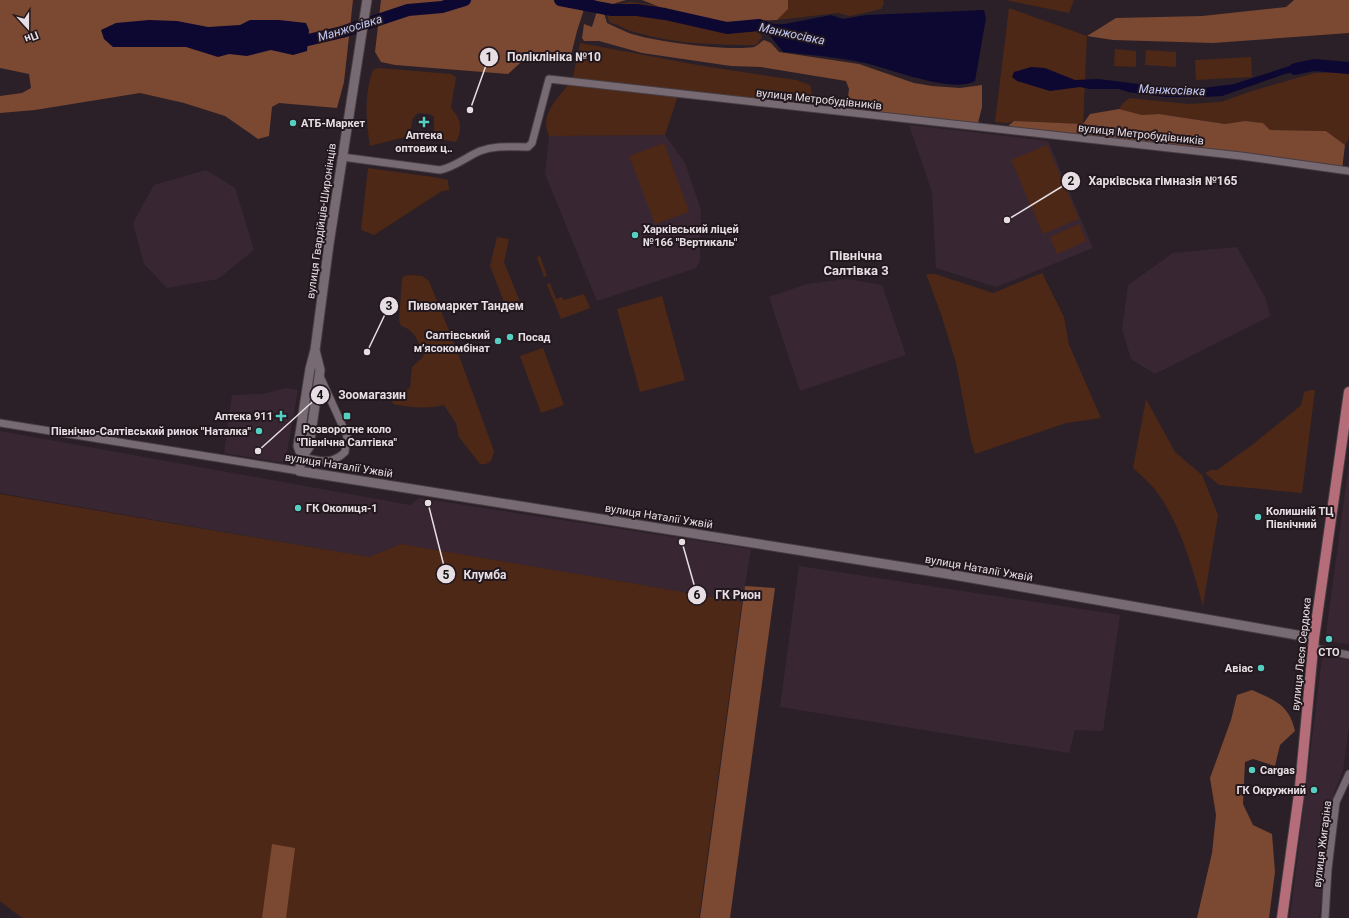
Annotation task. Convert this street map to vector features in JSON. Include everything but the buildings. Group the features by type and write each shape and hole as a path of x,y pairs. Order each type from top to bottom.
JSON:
{"main road":[{"name":"вулиця Гвардійців-Широнінців","path":"302,457 298,446 310,369 315,350 342,157 367,0"},
{"name":"вулиця Гвардійців-Широнінців","path":"299,471 302,457 309,447 319,374 315,350"},
{"name":"вулиця Леся Сердюка","path":"1282,918 1300,787 1313,643 1349,392"},
{"name":"вулиця Наталії Ужвій","path":"299,471 948,574 1313,643"}],"street":[{"name":"вулиця Метробудівників","path":"342,157 440,170 449,168 489,148 528,147 532,144 549,79 1241,156 1349,171"},
{"name":"вулиця Гвардійців-Широнінців","path":"302,457 330,462 338,459 345,452 347,436 319,374"},
{"name":"вулиця Наталії Ужвій","path":"0,423 299,471"},
{"path":"1313,643 1349,655"},
{"name":"вулиця Жигаріна","path":"1326,918 1328,869 1336,802 1349,774"}],"shaded area":[{"path":"0,0 353,0 344,82 337,108 279,103 272,107 269,136 258,139 225,116 184,103 140,93 35,110 0,113 0,96 22,93 31,88 29,74 0,68"},
{"path":"381,0 587,0 571,55 565,59 529,55 508,74 395,65 381,62 375,52"},
{"path":"595,0 626,0 606,6 599,5"},
{"path":"642,0 788,0 788,9 777,20 728,22 679,17 665,9"},
{"path":"788,0 883,0 884,3 881,9 850,16 838,13 777,20 788,9"},
{"path":"1005,0 1074,0 1069,13"},
{"path":"1294,0 1349,0 1349,33 1213,43 1113,40 1087,36 1116,18 1202,16 1286,7"},
{"path":"630,2 749,17 762,37 756,45 726,45 682,42 652,37 631,31 609,22 607,13 614,5"},
{"path":"1009,8 1087,36 1083,124 1014,121 1007,123 995,122"},
{"path":"597,11 604,13 607,23 629,33 656,40 709,47 742,48 754,47 764,40 771,43 779,52 859,64 914,83 960,88 982,85 982,107 977,127 846,113 849,89 846,81 761,67 731,66 642,53 599,41 584,41 582,38 584,24 592,27"},
{"path":"580,43 703,66 796,80 810,85 812,94 800,105 572,81"},
{"path":"1115,49 1136,51 1136,67 1114,66"},
{"path":"1146,50 1176,52 1176,67 1145,65"},
{"path":"1251,57 1252,77 1196,80 1195,60"},
{"path":"379,68 451,74 456,77 451,108 457,116 460,124 460,132 456,142 434,138 434,116 418,113 413,118 409,136 370,146 367,117 368,88 373,70"},
{"path":"1349,72 1349,133 1348,141 1345,145 1326,131 1270,130 1263,123 1245,121 1225,124 1159,114 1142,115 1119,109 1123,103 1130,98 1188,104 1221,102 1252,91 1315,73"},
{"path":"570,82 678,95 665,135 549,136 546,120 548,114 555,101"},
{"path":"1119,109 1142,115 1159,114 1225,124 1245,121 1263,123 1270,130 1326,131 1345,145 1342,170 1010,131 1009,125 1014,121 1083,124 1090,114"},
{"path":"909,125 1048,141 1093,248 996,287 936,268 932,192"},
{"name":"Харківський ліцей №166 \"Вертикаль\"","path":"665,135 685,163 701,210 700,261 696,268 597,301 545,174 549,136"},
{"path":"664,143 689,212 655,224 629,156"},
{"path":"1047,145 1079,219 1043,234 1011,160"},
{"path":"368,168 448,180 449,190 442,191 374,235 361,230"},
{"path":"206,170 235,188 254,250 218,279 167,288 144,264 133,223 154,185"},
{"path":"1079,224 1086,241 1057,254 1050,237"},
{"path":"497,237 509,239 504,262 522,307 508,312 490,266"},
{"path":"1237,247 1266,299 1270,316 1155,374 1131,359 1122,329 1128,285 1173,253"},
{"path":"540,256 547,276 544,277 537,257"},
{"path":"1042,273 1064,317 1069,345 1101,418 1066,423 975,454 971,441 956,363 941,314 926,274 935,274 993,293"},
{"path":"404,276 422,276 429,281 458,353 494,451 491,461 486,464 480,464 459,437 456,423 444,405 418,408 393,404 391,397 410,388 412,367 424,356 416,337 406,328 401,326 399,320 402,279"},
{"path":"847,279 882,285 906,355 800,391 769,297 807,284"},
{"path":"550,283 556,299 562,297 564,300 584,294 590,308 561,319 547,284"},
{"path":"662,296 685,380 640,392 617,309"},
{"path":"543,348 564,405 541,413 520,356"},
{"name":"Північно-Салтівський ринок \"Наталка\"","path":"286,388 298,390 285,463 224,453 232,395 263,394"},
{"path":"1315,390 1302,493 1219,485 1205,473 1211,470 1217,470 1252,445 1301,405 1304,392"},
{"path":"1146,399 1175,452 1202,475 1218,515 1203,606 1190,561 1173,519 1157,492 1133,468"},
{"path":"0,431 410,505 419,498 751,549 742,602 401,544 369,557 0,493"},
{"path":"1349,463 1349,644 1325,641"},
{"path":"0,494 369,557 401,544 742,602 699,918 22,918 0,901"},
{"path":"799,566 1120,615 1103,731 1075,730 1069,753 780,707"},
{"path":"745,586 775,588 730,918 700,918"},
{"path":"1322,657 1349,660 1349,726 1343,771 1335,790 1319,918 1290,918"},
{"path":"1252,690 1280,704 1289,715 1295,731 1280,745 1275,766 1253,759 1245,762 1243,804 1253,825 1272,834 1275,872 1269,918 1197,918 1212,853 1216,815 1210,778 1231,720 1237,695"},
{"path":"272,844 295,848 286,918 262,918"}],"water":[{"path":"984,10 986,18 975,81 965,84 952,85 937,83 855,61 783,52 767,32 759,25 785,24 831,15 843,19 866,15"},
{"path":"149,20 177,21 208,27 240,25 250,20 279,20 306,23 309,30 307,51 293,55 271,50 247,56 229,54 218,57 186,47 113,47 104,39 101,30 116,23"},
{"path":"1305,61 1311,68 1285,74 1222,96 1205,97 1165,97 1128,92 1119,89 1090,89 1080,87 1050,91 1017,81 1012,77 1014,72 1031,67 1045,68 1075,80 1098,79 1188,90 1234,84"}],"waterway":[{"name":"Манжосівка","path":"292,40 308,40 342,32 408,10 442,7 465,0"},
{"name":"Манжосівка","path":"560,0 612,10 637,10 665,14 727,28 759,25 773,30"},
{"name":"Манжосівка","path":"1295,69 1314,65 1349,68"}],"place":[{"name":"Поліклініка №10","path":"470,110"},
{"name":"Аптека оптових ц‥","path":"424,122"},
{"name":"АТБ-Маркет","path":"293,123"},
{"name":"Харківська гімназія №165","path":"1007,220"},
{"name":"Харківський ліцей №166 \"Вертикаль\"","path":"635,235"},
{"name":"Посад","path":"510,337"},
{"name":"Салтівський мʼясокомбінат","path":"498,341"},
{"name":"Пивомаркет Тандем","path":"367,352"},
{"name":"Аптека 911","path":"281,416"},
{"name":"Розворотне коло \"Північна Салтівка\"","path":"347,416"},
{"name":"Північно-Салтівський ринок \"Наталка\"","path":"259,431"},
{"name":"Зоомагазин","path":"258,451"},
{"name":"Клумба","path":"428,503"},
{"name":"ГК Околиця-1","path":"298,508"},
{"name":"Колишній ТЦ Північний","path":"1258,517"},
{"name":"ГК Рион","path":"682,542"},
{"name":"СТО","path":"1329,639"},
{"name":"Авіас","path":"1261,668"},
{"name":"Cargas","path":"1252,770"},
{"name":"ГК Окружний","path":"1314,790"}],"district":[{"name":"Північна Салтівка 3","path":"856,262"}]}
